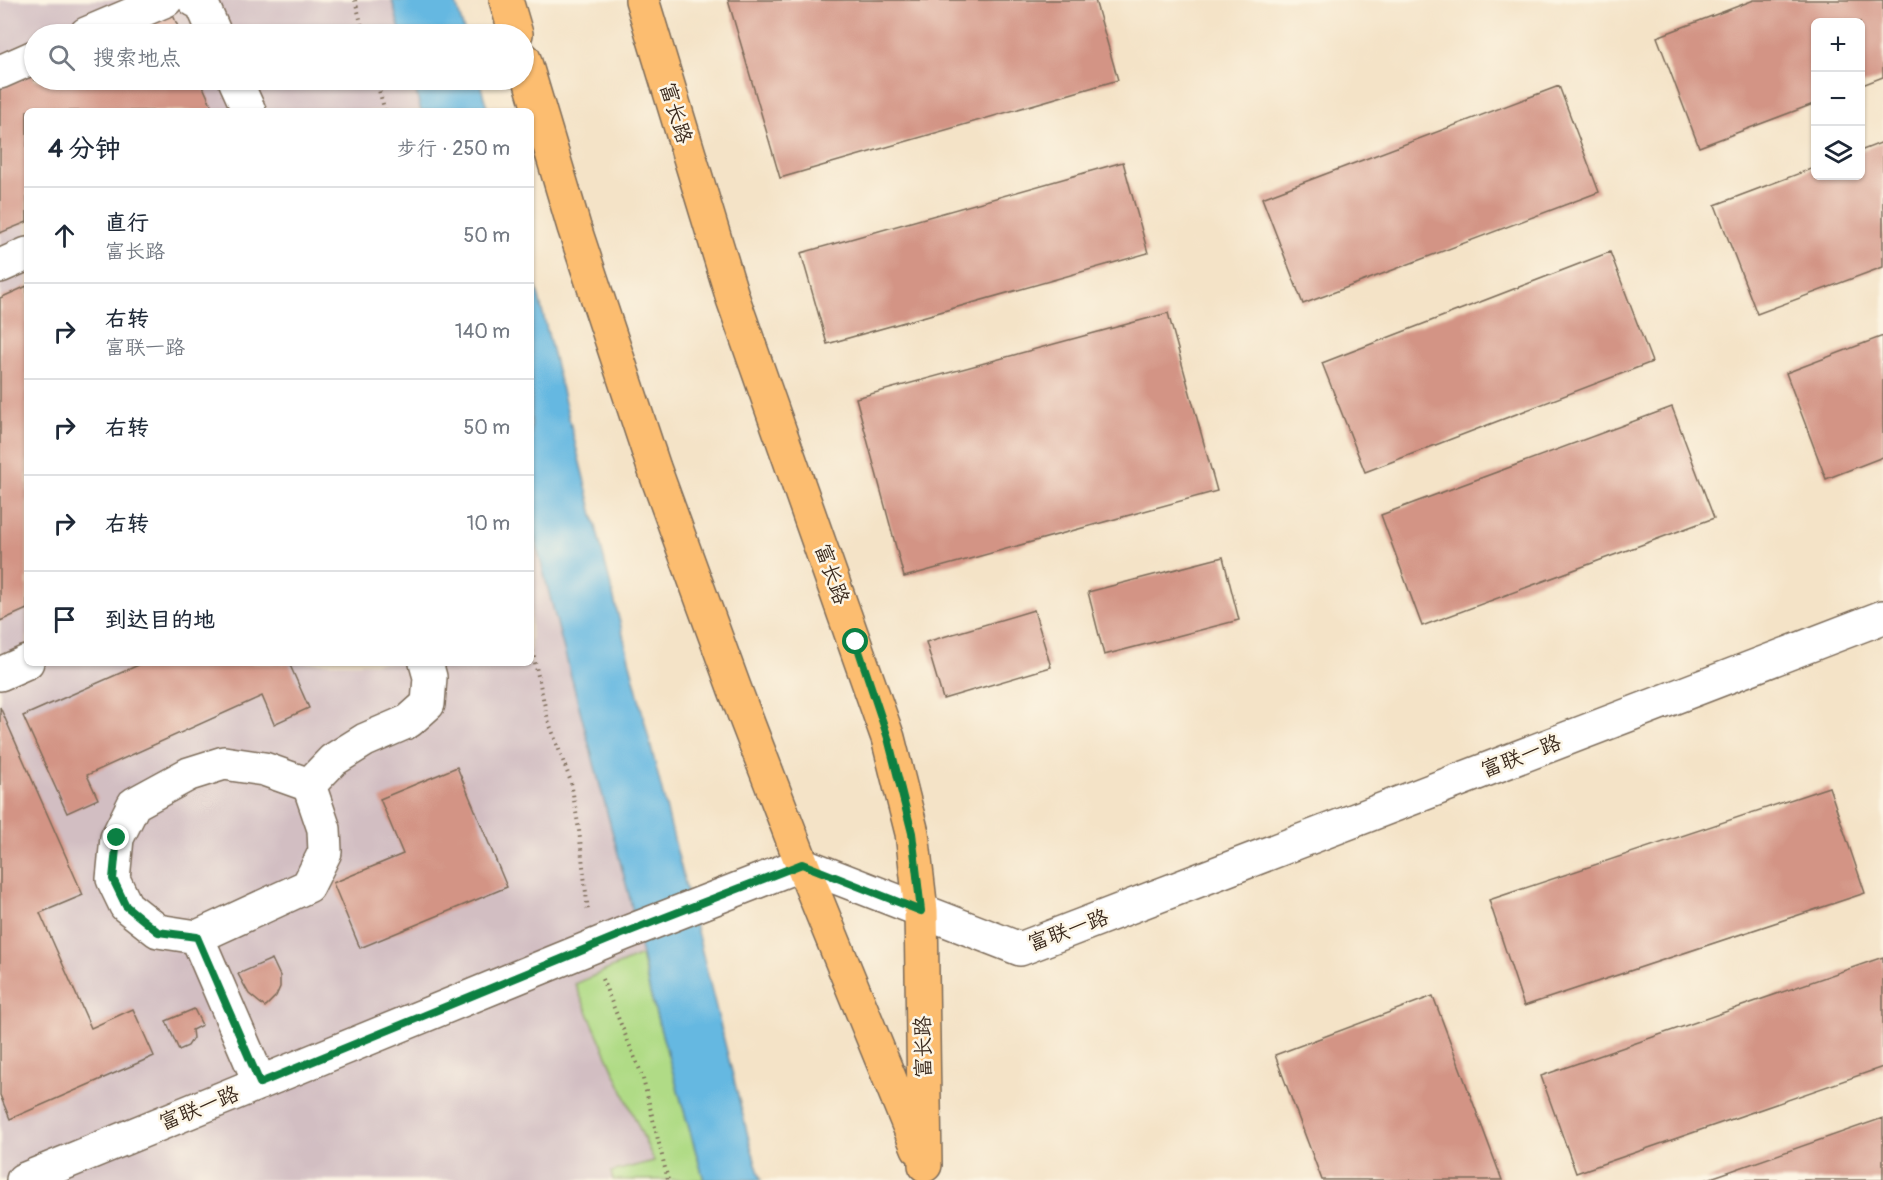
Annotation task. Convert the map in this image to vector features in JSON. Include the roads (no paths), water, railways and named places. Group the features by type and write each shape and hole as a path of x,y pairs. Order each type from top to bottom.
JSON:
{"main road":[{"path":"506,0 513,24"},
{"name":"富长路","path":"642,0 733,299 888,738 912,833 921,911 929,1173"},
{"name":"富长路","path":"533,90 574,227 654,468 735,690 802,864 929,1173"}],"street":[{"path":"110,24 166,0"},
{"path":"194,0 202,4 211,24"},
{"path":"0,72 24,61"},
{"path":"240,90 248,108"},
{"path":"0,266 24,255"},
{"name":"富联一路","path":"28,1179 622,934 802,864 1020,949 1883,617"},
{"path":"0,674 24,664"},
{"path":"309,785 333,760 365,740 409,721 428,704 430,677 427,666"},
{"path":"224,762 264,769 309,785 324,829 325,852 308,886 197,937 158,932 126,906 113,879 117,838 134,804 189,774 224,762"},
{"path":"197,937 260,1083"}],"water":[{"path":"392,0 455,0 462,24 398,24"},
{"path":"416,90 482,90 487,108 420,108"},
{"path":"534,278 749,1140 761,1180 704,1180 650,993 630,899 534,536"}]}
